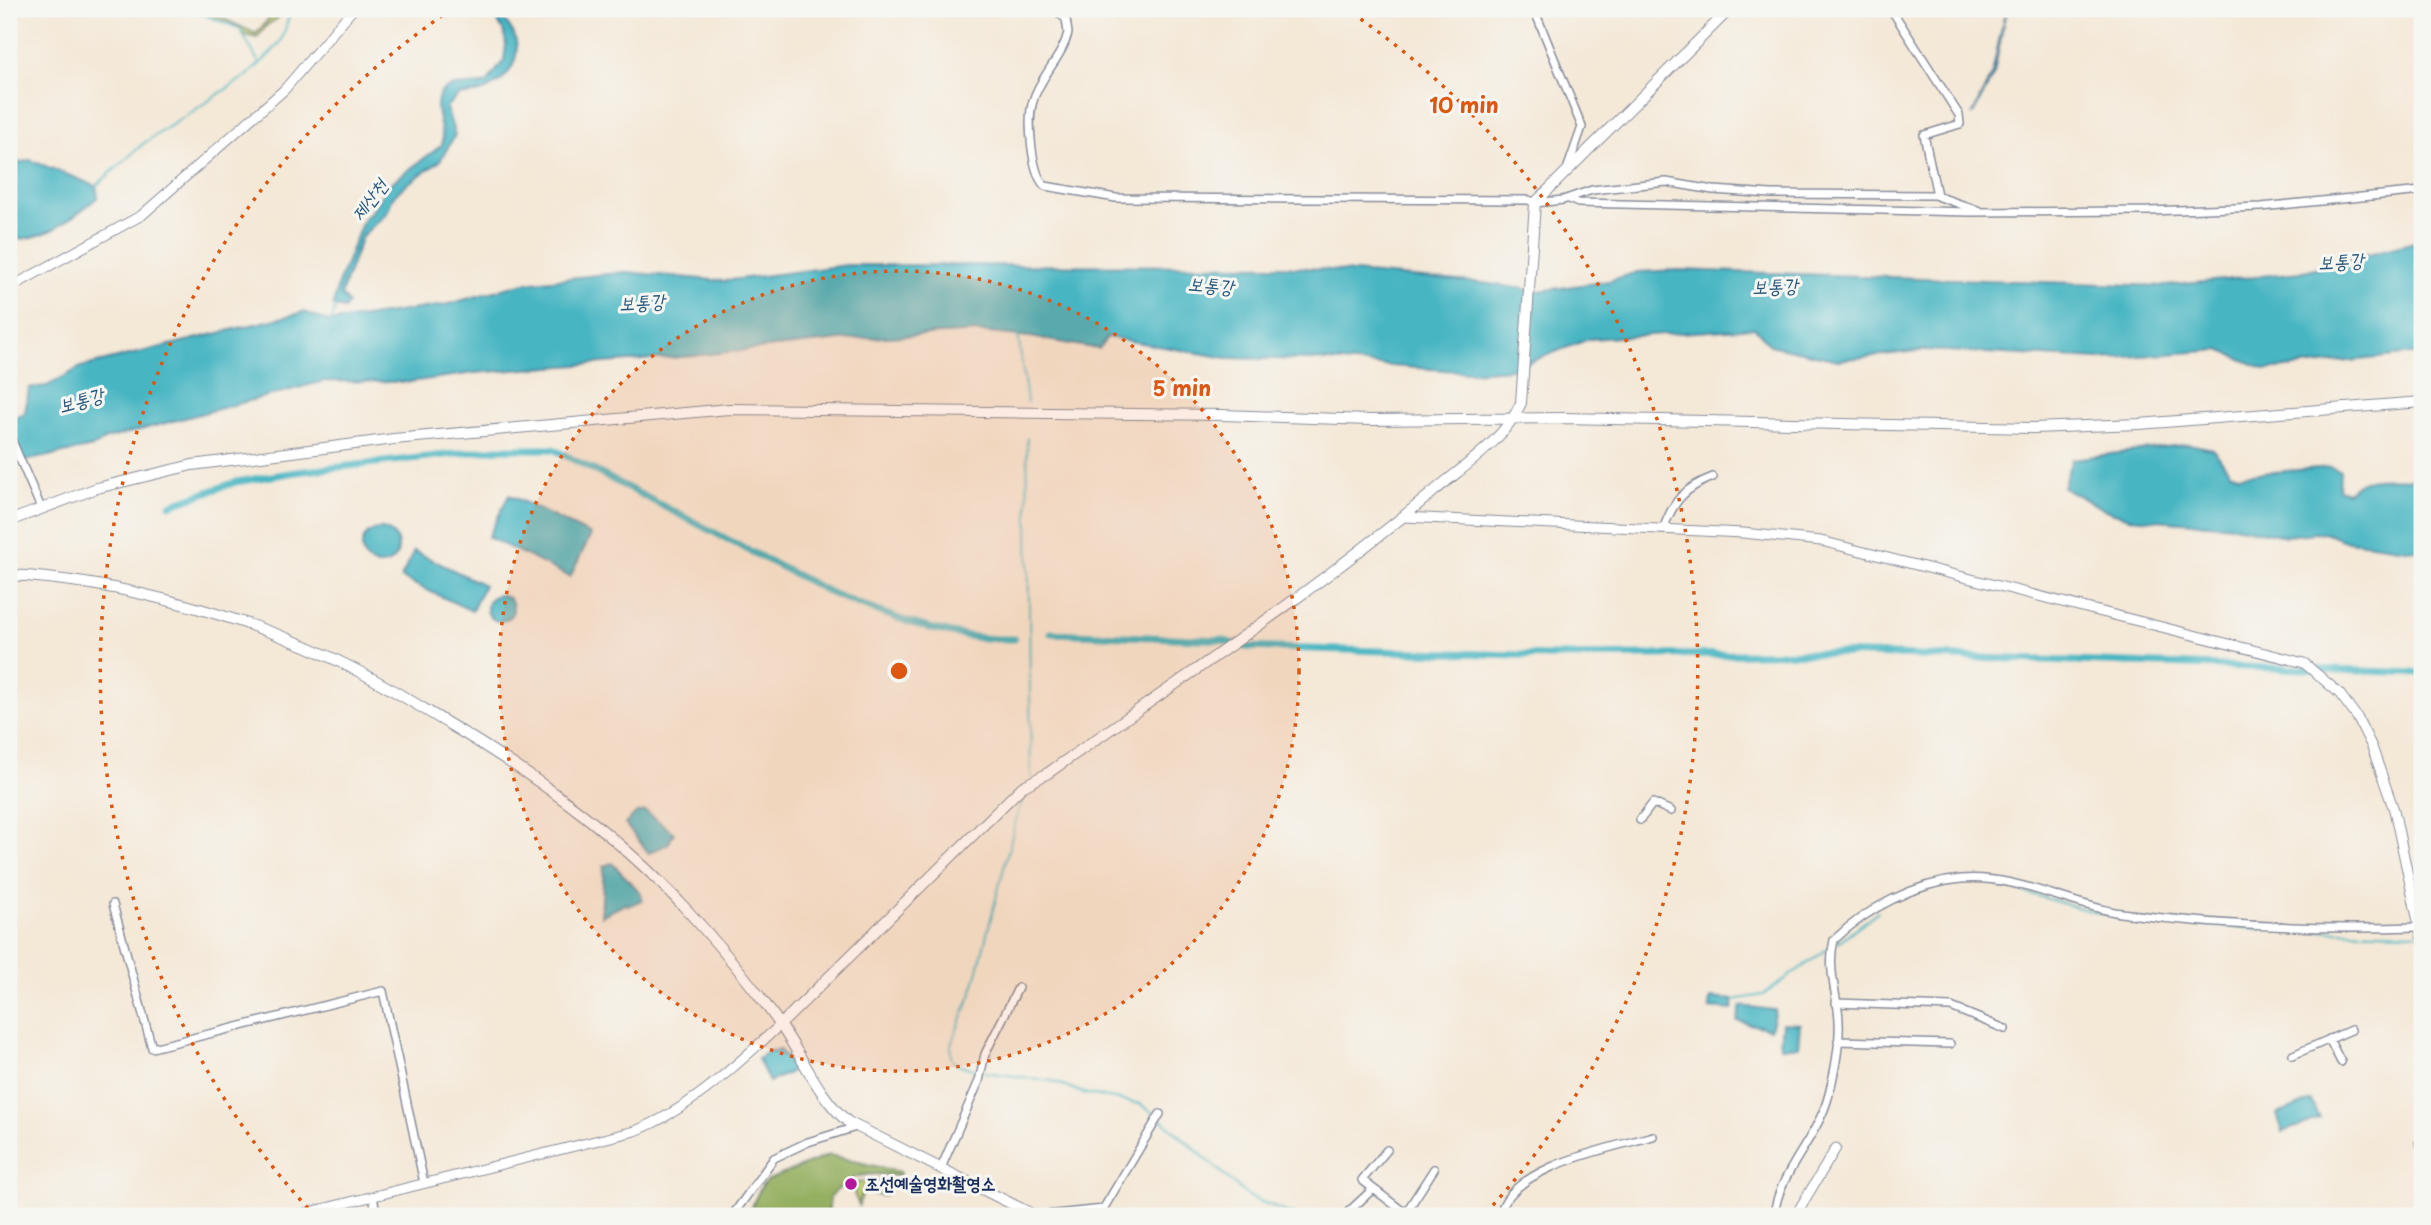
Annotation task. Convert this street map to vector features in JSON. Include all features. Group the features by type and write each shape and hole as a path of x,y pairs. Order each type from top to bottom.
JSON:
{"main road":[{"path":"780,1025 1022,787 1040,778 1240,639 1404,517 1498,438 1513,420 1521,402 1535,203 1568,167 1730,9"},
{"path":"9,521 97,488 192,465 394,439 729,409 2087,427 2422,402"},
{"path":"9,575 83,583 181,606 318,652 380,683 490,748 567,800 607,832 686,909 780,1025 828,1105 856,1127 1036,1216"}],"street":[{"path":"9,288 152,206 284,90 353,9"},
{"path":"1055,9 1066,19 1068,33 1032,106 1033,160 1038,177 1045,186 1116,198 1452,199 1535,203 1569,198 1592,190 1657,182 1772,194 1937,195 1980,211"},
{"path":"1534,9 1582,127 1568,167"},
{"path":"1891,9 1959,115 1960,124 1924,135 1937,195"},
{"path":"1569,198 1578,203 1980,211 2219,209 2422,191"},
{"path":"9,434 41,508"},
{"path":"1662,530 1672,505 1681,493 1713,477"},
{"path":"1404,517 1821,541 2136,623 2291,659 2312,671 2345,701 2372,747 2394,810 2419,933 2254,924 2126,913 1990,880 1960,879 1912,890 1880,906 1834,940 1831,981 1839,1041 1824,1111 1781,1191 1774,1216"},
{"path":"1640,820 1653,803 1671,811"},
{"path":"113,904 152,1048 383,991 424,1183"},
{"path":"941,1168 1018,988"},
{"path":"1836,1003 1951,1007 2005,1029"},
{"path":"295,1216 635,1131 674,1113 742,1061 780,1025"},
{"path":"2293,1055 2351,1030"},
{"path":"2329,1039 2341,1062"},
{"path":"1839,1041 1950,1044"},
{"path":"1036,1216 1101,1212 1160,1114"},
{"path":"732,1216 774,1158 808,1142 856,1127"},
{"path":"1500,1216 1503,1202 1508,1195 1536,1174 1653,1136"},
{"path":"1794,1216 1836,1148"},
{"path":"1387,1150 1362,1180 1407,1215 1434,1169"},
{"path":"1344,1216 1373,1189"},
{"path":"373,1197 377,1216"}],"green space":[{"path":"191,9 204,9 256,34 277,9 281,9 278,18 267,25 257,38 244,35 240,28"},
{"path":"829,1155 900,1172 899,1176 868,1174 846,1182 830,1197 828,1216 747,1216 762,1185 768,1180"},
{"path":"876,1180 889,1182 863,1190 859,1205 854,1194 857,1183"},
{"path":"889,1182 890,1191 884,1196 868,1193 863,1189 870,1185"}],"water":[{"path":"490,9 498,9 515,37 517,49 510,71 493,86 482,92 459,95 446,107 455,135 440,161 403,187 393,197 387,213 362,236 341,294 348,304 344,309 333,306 338,284 364,218 372,211 387,186 442,145 437,106 441,92 462,85 487,83 504,60 504,32"},
{"path":"2006,9 1994,74 1972,116 1992,74"},
{"path":"30,160 96,186 98,197 46,233 22,239 9,238 9,165"},
{"name":"보통강","path":"2422,240 2422,353 2267,370 2220,350 2100,359 1927,350 1838,360 1770,345 1755,328 1589,339 1511,369 1469,372 1315,360 1227,358 1107,337 1099,349 1030,337 979,332 850,339 682,357 474,373 409,382 324,381 106,439 93,447 9,464 9,419 25,413 29,388 47,386 81,367 304,312 330,322 445,305 524,283 625,272 724,281 847,265 1283,266 1483,283 1539,291 1609,281 1637,272 1678,270 2165,286 2300,272"},
{"path":"2189,444 2213,449 2230,472 2239,475 2331,467 2340,471 2339,489 2348,492 2363,482 2372,480 2422,478 2422,551 2342,540 2324,532 2285,536 2234,526 2129,518 2103,509 2063,487 2072,459"},
{"path":"509,495 591,535 570,577 488,537"},
{"path":"380,529 393,534 398,547 393,560 380,565 367,560 362,547 367,534"},
{"path":"414,551 484,585 472,611 401,578"},
{"path":"500,595 509,599 513,608 509,617 500,621 491,617 487,608 491,599"},
{"path":"645,811 674,833 668,844 649,853 625,824 637,813"},
{"path":"612,863 641,893 642,900 628,906 627,903 601,916 604,866"},
{"path":"1710,998 1734,1000 1732,1010 1709,1008"},
{"path":"1741,1006 1775,1010 1770,1029 1737,1021"},
{"path":"1782,1023 1800,1024 1798,1047 1780,1047"},
{"path":"780,1050 795,1070 769,1082 758,1059 769,1051"},
{"path":"2311,1101 2320,1118 2283,1132 2277,1114"}],"waterway":[{"path":"190,9 240,29 259,63"},
{"path":"96,186 144,143 248,75 282,40 291,9"},
{"name":"제산천","path":"331,323 336,305"},
{"path":"1018,334 1027,402"},
{"path":"1027,438 1031,777"},
{"path":"170,505 236,482 296,472 498,449 553,449 831,593 920,625 967,636 1014,639"},
{"path":"1051,633 1222,640 1244,647 1550,656 1835,653 2422,673"},
{"path":"978,1071 955,1063 951,1058 951,1044 972,993 1019,808 1029,789"},
{"path":"1996,884 2097,913 2154,922 2262,929"},
{"path":"1838,942 1878,911"},
{"path":"2295,930 2416,933"},
{"path":"1734,1000 1763,995 1829,948"},
{"path":"984,1072 1052,1081 1083,1093 1140,1104 1156,1115"},
{"path":"1160,1118 1248,1196 1295,1216"}],"place":[{"name":"조선예술영화촬영소","path":"851,1184"}]}
